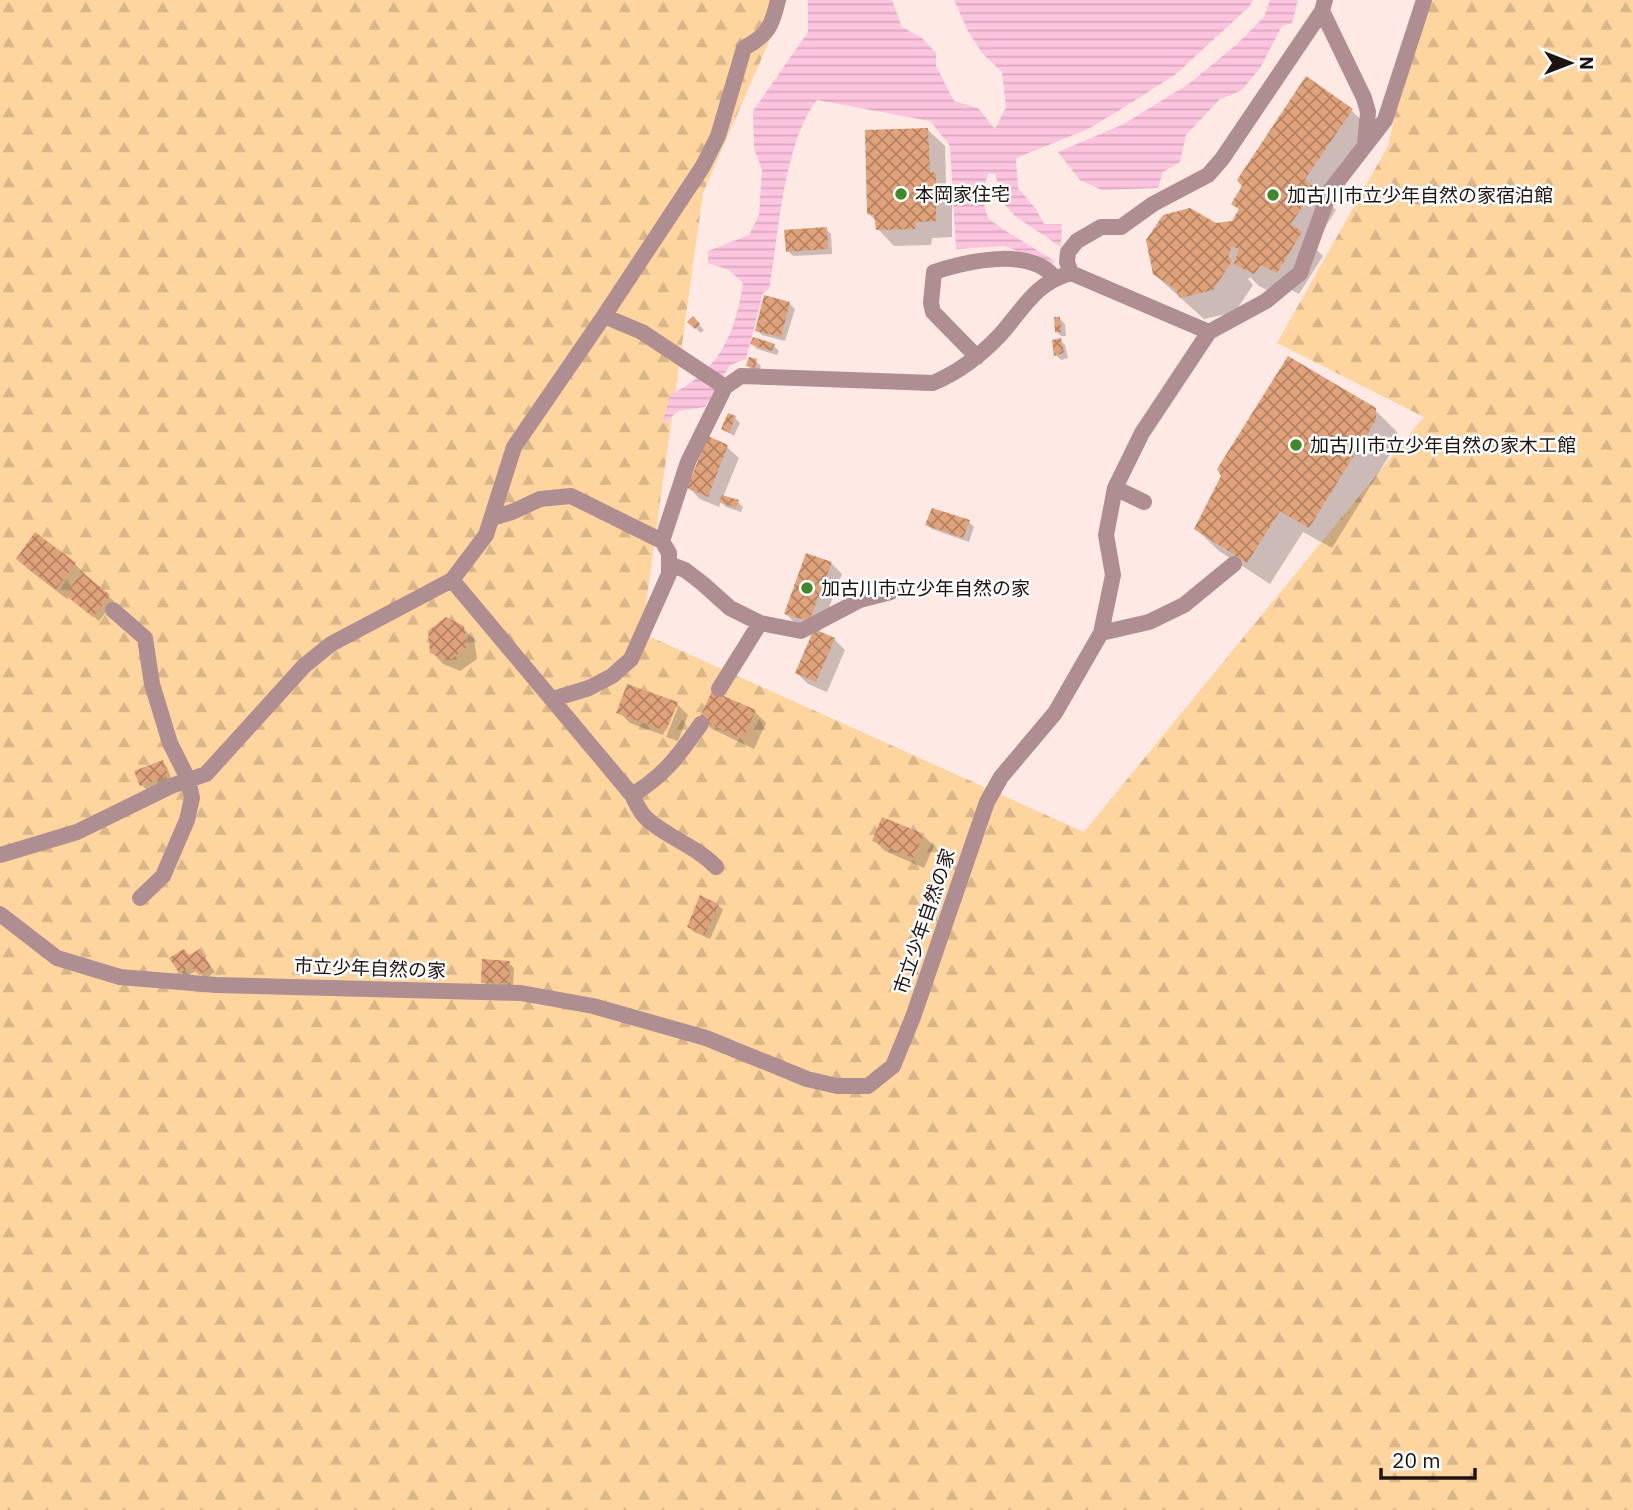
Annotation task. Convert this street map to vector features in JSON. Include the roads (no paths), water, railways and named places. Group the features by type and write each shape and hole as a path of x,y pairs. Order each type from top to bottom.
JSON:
{"lane":[{"path":"0,855 77,832 188,779 206,774 304,666 331,643 452,580 486,535 514,447 704,166 718,136 744,48 759,40 773,24 778,0"},
{"name":"市立少年自然の家","path":"0,914 57,958 120,977 216,985 521,993 593,1006 706,1038 807,1079 837,1086 868,1086 893,1066 914,1017 987,802 1001,777 1055,713 1101,633 1113,575 1106,535 1115,488 1142,433 1209,332 1266,301 1300,274 1330,191 1385,120 1424,0"},
{"path":"1324,6 1364,98 1368,112 1365,145"},
{"path":"1071,273 1067,262 1068,252 1077,241 1101,228 1121,227 1153,204 1208,175 1222,159 1324,6"},
{"path":"977,357 933,312 931,303 934,266 1004,258 1038,266 1054,277"},
{"path":"662,541 688,462 725,387 741,376 933,383 953,374 977,357 1000,335 1032,295 1054,277 1071,273 1209,332"},
{"path":"604,316 642,331 725,387"},
{"path":"1115,488 1144,502"},
{"path":"492,518 540,499 571,496 662,541 669,553 669,573 631,659 612,676 589,688 553,699"},
{"path":"669,564 685,570 730,608 760,623 801,631 860,600 891,592"},
{"path":"1101,633 1149,622 1184,605 1234,564"},
{"path":"452,580 632,795 645,817 683,845 706,856 716,867"},
{"path":"113,610 145,638 152,684 170,743 188,779 192,798 187,820 163,876 140,898"},
{"path":"719,689 760,623"},
{"path":"632,795 655,781 681,752 701,723"}],"place":[{"name":"本岡家住宅","path":"901,194"},
{"name":"加古川市立少年自然の家宿泊館","path":"1273,195"},
{"name":"加古川市立少年自然の家木工館","path":"1296,445"},
{"name":"加古川市立少年自然の家","path":"807,588"}]}
